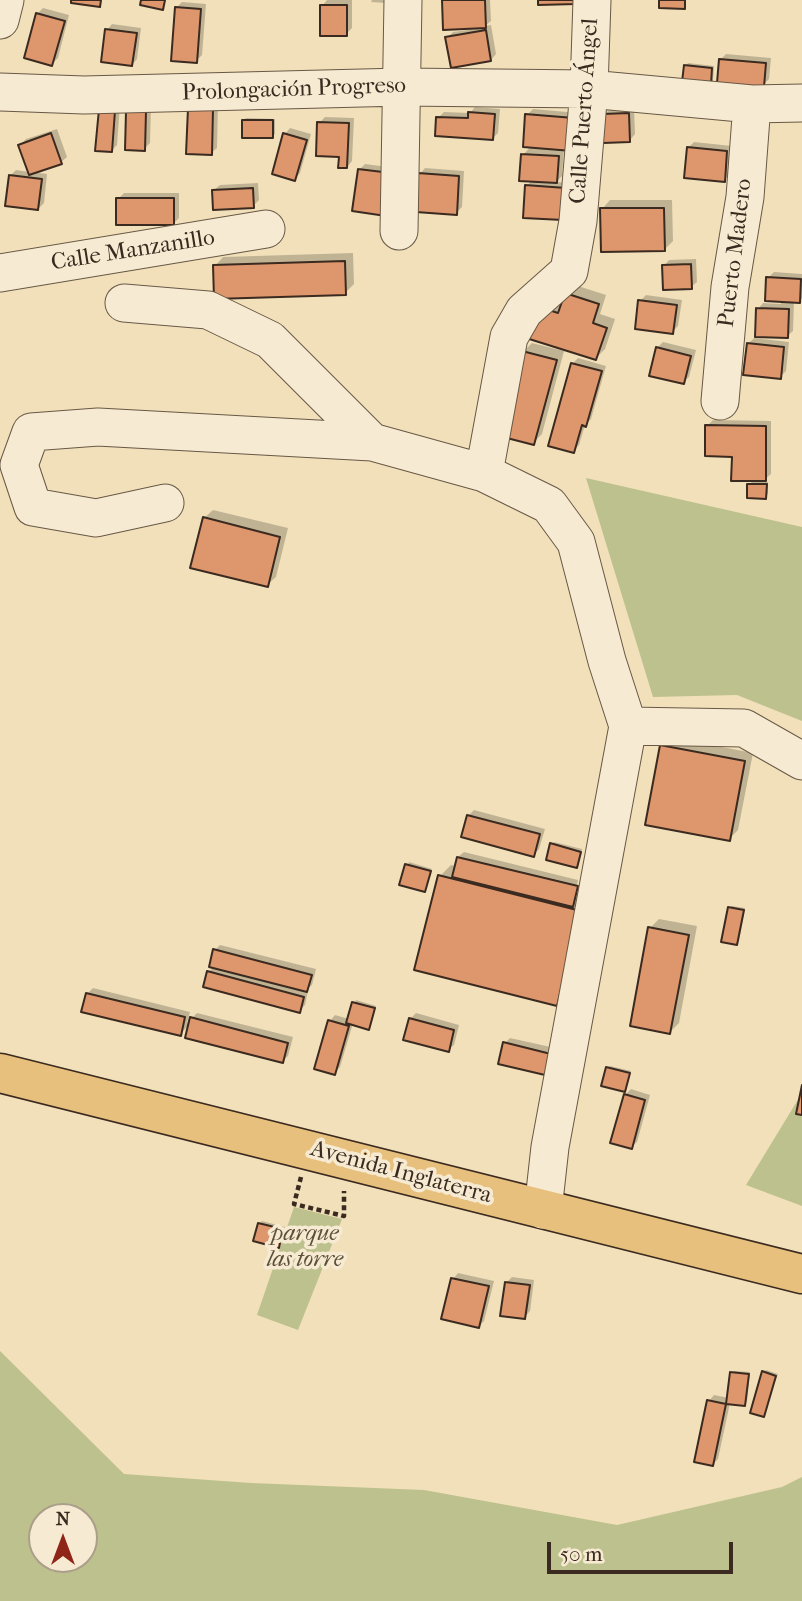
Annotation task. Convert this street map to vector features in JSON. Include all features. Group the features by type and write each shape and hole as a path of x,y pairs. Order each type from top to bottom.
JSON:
{"main road":[{"name":"Avenida Inglaterra","path":"0,1073 802,1274"}],"street":[{"path":"0,20 5,0"},
{"path":"399,231 403,0"},
{"name":"Calle Puerto Ángel","path":"484,473 509,337 524,311 569,271 578,222 589,89 592,0"},
{"name":"Prolongación Progreso","path":"0,92 110,95 402,87 589,89 752,104 802,103"},
{"name":"Puerto Madero","path":"720,401 730,287 745,197 752,104"},
{"name":"Calle Manzanillo","path":"0,273 266,229"},
{"path":"124,303 208,310 270,340 372,442"},
{"path":"165,503 96,518 33,507 19,465 32,432 98,427 372,442 484,473 549,505 576,542 607,661 628,726 550,1147 543,1210"},
{"path":"628,726 744,728 802,761"}],"path":[{"path":"326,1154 344,1216 295,1204 326,1154"}],"green space":[{"path":"586,478 802,527 802,721 737,695 653,697"},
{"path":"802,1093 802,1206 746,1185"},
{"name":"parque las torre","path":"294,1207 342,1219 298,1330 257,1315"},
{"path":"0,1351 124,1474 251,1483 424,1490 617,1525 782,1487 802,1477 802,1601 0,1601"}],"building":[{"path":"71,0 101,0 100,7 71,3"},
{"path":"141,0 165,0 163,10 140,5"},
{"path":"442,0 485,0 486,28 443,30"},
{"path":"538,0 576,0 576,4 538,5"},
{"path":"659,0 685,0 685,9 659,8"},
{"path":"320,5 347,5 347,36 320,36"},
{"path":"175,7 201,9 197,63 171,61"},
{"path":"36,13 65,21 52,66 24,58"},
{"path":"105,29 137,33 132,66 101,62"},
{"path":"486,30 491,61 451,68 445,37"},
{"path":"719,59 766,63 764,87 717,83"},
{"path":"684,65 712,68 711,85 682,82"},
{"path":"188,108 213,109 212,155 186,154"},
{"path":"99,109 115,111 112,152 95,151"},
{"path":"126,111 146,111 145,151 125,150"},
{"path":"468,112 495,114 493,140 435,136 436,117 468,118"},
{"path":"629,113 630,142 603,143 602,114"},
{"path":"525,114 574,118 572,151 523,147"},
{"path":"242,120 273,120 273,138 242,138"},
{"path":"317,122 349,123 347,168 338,168 339,157 316,156"},
{"path":"51,133 62,164 29,175 18,145"},
{"path":"283,133 307,140 295,181 272,174"},
{"path":"687,147 727,151 725,182 684,178"},
{"path":"521,154 559,156 557,183 519,181"},
{"path":"358,169 391,173 386,216 352,211"},
{"path":"418,173 459,176 457,215 416,212"},
{"path":"9,175 42,179 38,210 5,206"},
{"path":"525,185 566,188 563,220 523,218"},
{"path":"253,188 254,208 213,210 212,190"},
{"path":"116,198 174,198 174,225 116,225"},
{"path":"600,208 664,208 665,251 601,252"},
{"path":"345,261 346,295 214,299 213,265"},
{"path":"691,264 692,289 663,290 662,265"},
{"path":"766,277 801,279 800,303 765,301"},
{"path":"565,293 599,304 593,323 607,328 596,360 526,338 537,306 558,313"},
{"path":"638,300 677,305 673,334 635,329"},
{"path":"756,308 789,309 788,338 755,337"},
{"path":"747,343 784,347 781,379 743,375"},
{"path":"656,347 691,356 684,384 649,376"},
{"path":"522,351 557,360 534,445 503,437"},
{"path":"571,363 602,371 586,427 582,425 574,453 548,446"},
{"path":"705,425 766,426 766,481 731,481 732,457 705,456"},
{"path":"747,484 767,484 766,499 747,498"},
{"path":"203,517 280,537 268,587 190,568"},
{"path":"660,745 745,761 730,841 645,825"},
{"path":"467,815 540,834 534,857 461,837"},
{"path":"550,843 581,852 577,868 546,860"},
{"path":"457,857 578,886 573,907 452,877"},
{"path":"405,864 431,871 425,892 399,885"},
{"path":"438,875 581,911 557,1006 414,970"},
{"path":"728,907 744,910 737,945 721,942"},
{"path":"648,927 689,935 670,1034 630,1026"},
{"path":"213,949 312,975 307,992 209,967"},
{"path":"207,971 304,997 300,1013 203,987"},
{"path":"86,993 185,1017 181,1036 81,1012"},
{"path":"352,1002 375,1008 369,1030 346,1023"},
{"path":"190,1017 288,1043 283,1063 185,1038"},
{"path":"409,1018 454,1030 449,1052 403,1040"},
{"path":"328,1020 349,1026 335,1075 314,1069"},
{"path":"503,1042 551,1054 545,1075 498,1064"},
{"path":"606,1067 630,1073 625,1092 601,1086"},
{"path":"802,1085 802,1115 796,1114"},
{"path":"624,1094 645,1100 632,1149 610,1143"},
{"path":"258,1223 283,1229 279,1248 253,1241"},
{"path":"451,1278 489,1286 479,1328 441,1319"},
{"path":"505,1282 530,1285 525,1319 500,1316"},
{"path":"762,1371 776,1376 764,1417 750,1413"},
{"path":"730,1372 749,1374 745,1406 726,1404"},
{"path":"707,1400 726,1404 713,1466 694,1462"}]}
